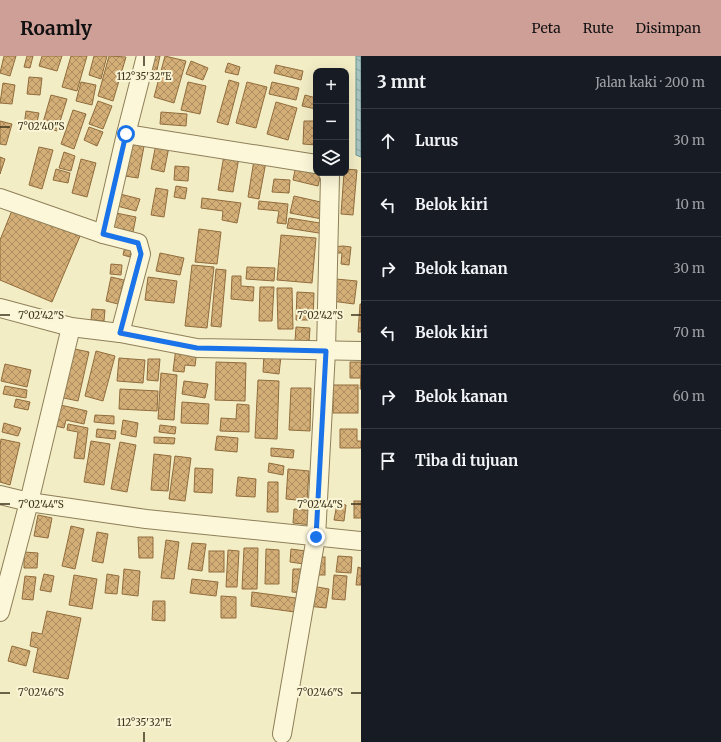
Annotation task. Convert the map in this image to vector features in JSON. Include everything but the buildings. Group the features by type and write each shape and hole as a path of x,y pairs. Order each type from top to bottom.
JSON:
{"street":[{"path":"103,234 146,56"},
{"path":"126,134 313,164"},
{"path":"282,734 316,537 326,351 330,176"},
{"path":"0,198 103,234 138,243 141,254 120,333"},
{"path":"0,308 71,327 120,333 197,348 361,351"},
{"path":"0,612 29,502 71,327"},
{"path":"0,495 29,502 146,519 361,541"}],"water":[{"path":"356,56 361,56 361,157 356,155"}],"route":[{"path":"126,134 103,234 138,243 141,254 120,333 197,348 326,351 316,537"}]}
